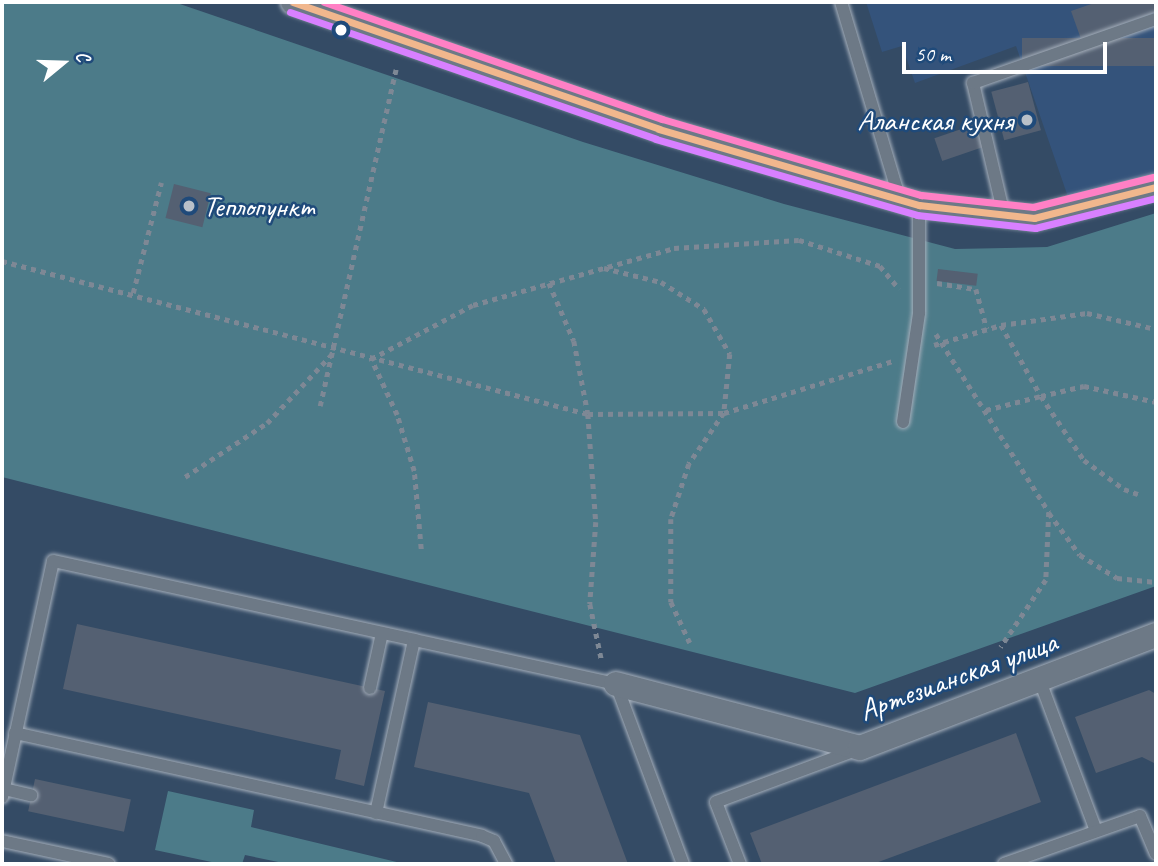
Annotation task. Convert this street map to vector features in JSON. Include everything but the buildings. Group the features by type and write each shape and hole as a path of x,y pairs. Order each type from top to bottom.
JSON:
{"street":[{"path":"293,2 659,129 910,203 1034,218 1156,187"},
{"name":"Артезианская улица","path":"611,683 860,748 1156,635"}],"lane":[{"path":"841,2 910,203 919,280 919,313 903,422"},
{"path":"1004,215 973,83 1156,19"},
{"path":"31,795 3,793 53,561 611,683 683,864"},
{"path":"370,688 382,633"},
{"path":"376,813 414,640"},
{"path":"1040,681 1096,831"},
{"path":"15,733 482,835 494,841 506,864"},
{"path":"740,864 716,802 860,748"},
{"path":"1004,864 1140,816 1156,854"},
{"path":"2,841 109,864"}],"path":[{"path":"320,406 335,351 396,69"},
{"path":"133,293 161,183"},
{"path":"371,359 473,304 674,248 799,240 880,266 943,341 1049,512 1080,555 1117,578 1156,582"},
{"path":"2,261 133,293 335,351 588,414 724,413 913,355 943,341 1001,325 1087,313 1156,329"},
{"path":"603,268 661,282 704,309 730,354 724,413 689,464 671,519 671,602 690,643"},
{"path":"919,280 976,289 987,329"},
{"path":"549,283 574,341 588,414 596,522 590,604 611,683"},
{"path":"1001,325 1041,396 1084,460 1124,489 1138,494"},
{"path":"186,477 267,423 335,351"},
{"path":"371,359 397,415 414,471 421,549"},
{"path":"985,410 1084,386 1156,401"},
{"path":"1001,647 1046,580 1049,512"}],"shaded area":[{"path":"2,2 174,2 583,142 784,204 955,249 1047,247 1156,213 1156,586 855,693 2,477"},
{"path":"866,2 1156,2 1156,173 1106,191 1068,197 1016,46 915,83 902,46 882,52"},
{"path":"168,791 254,810 251,827 405,864 288,864 245,855 242,864 221,864 155,850"}],"transit line":[{"path":"293,2 659,129 919,205 1034,218 1156,187"},
{"path":"324,2 662,119 921,195 1033,207 1153,177"},
{"path":"290,12 656,139 917,215 1035,228 1156,198"}],"place":[{"name":"Аланская кухня","path":"1027,120"},
{"name":"Теплопункт","path":"189,206"}]}
